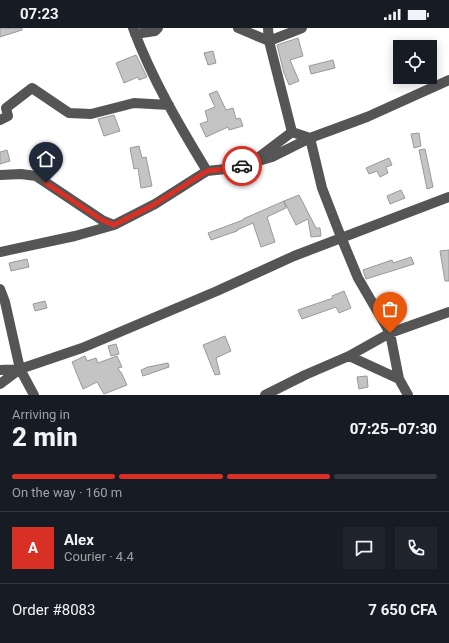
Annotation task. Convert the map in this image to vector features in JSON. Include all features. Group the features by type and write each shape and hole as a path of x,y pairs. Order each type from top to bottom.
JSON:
{"street":[{"path":"158,28 155,31 134,31 144,57 169,105 207,171"},
{"path":"238,28 270,41 302,28"},
{"path":"268,28 292,132"},
{"path":"0,252 75,236 114,225 155,204 207,171 235,168 272,157 310,138 367,117 449,80"},
{"path":"0,120 8,116 6,108 32,88 69,113 91,114 134,103 169,105"},
{"path":"292,132 310,138"},
{"path":"249,164 292,132"},
{"path":"310,138 322,188 358,278 390,333 399,379 408,395"},
{"path":"0,175 21,174 36,176 102,220 114,225"},
{"path":"0,370 20,369 82,348 210,294 294,256 449,197"},
{"path":"0,289 5,302 20,369 34,395"},
{"path":"264,395 349,356 390,333 449,312"},
{"path":"349,356 399,379"},
{"path":"0,384 20,369"}],"building":[{"path":"0,28 22,28 22,30 0,37"},
{"path":"298,38 303,56 290,60 299,81 289,85 284,73 277,45"},
{"path":"213,51 216,63 208,65 204,53"},
{"path":"136,55 147,77 139,80 138,77 124,83 116,63"},
{"path":"333,60 335,68 311,74 309,66"},
{"path":"217,91 226,110 233,108 236,119 240,118 243,126 229,130 228,127 206,137 200,124 208,121 205,111 215,107 209,94"},
{"path":"114,115 120,131 104,136 98,119"},
{"path":"419,133 421,146 414,148 411,134"},
{"path":"139,146 142,158 146,157 152,186 141,188 138,168 134,169 130,148"},
{"path":"425,149 433,187 427,189 419,150"},
{"path":"7,150 10,161 0,164 0,152"},
{"path":"389,158 392,165 386,167 388,173 380,177 377,171 369,174 366,168"},
{"path":"401,190 405,198 390,204 387,196"},
{"path":"299,195 316,228 320,228 321,236 311,237 308,219 296,225 284,201"},
{"path":"284,201 286,208 267,217 275,242 261,247 253,223 237,231 211,240 208,233 243,220"},
{"path":"449,250 449,281 445,281 440,251"},
{"path":"411,257 414,264 366,279 363,270 392,260 393,263"},
{"path":"27,259 29,267 11,271 9,263"},
{"path":"344,291 351,308 339,313 336,307 302,319 298,310 333,298 332,296"},
{"path":"45,301 47,308 35,311 33,304"},
{"path":"225,336 231,351 216,358 220,374 215,375 203,345"},
{"path":"116,344 119,354 111,356 108,346"},
{"path":"85,356 87,361 96,358 98,363 117,356 122,367 118,368 127,385 104,394 97,382 83,389 72,362"},
{"path":"168,363 169,367 143,376 141,370"},
{"path":"367,376 368,387 359,389 357,377"}],"way so far":[{"path":"242,166 272,157 310,138 322,188 341,237 358,278 390,333"}],"route":[{"path":"46,183 102,220 114,225 155,204 207,171 242,166"}]}
